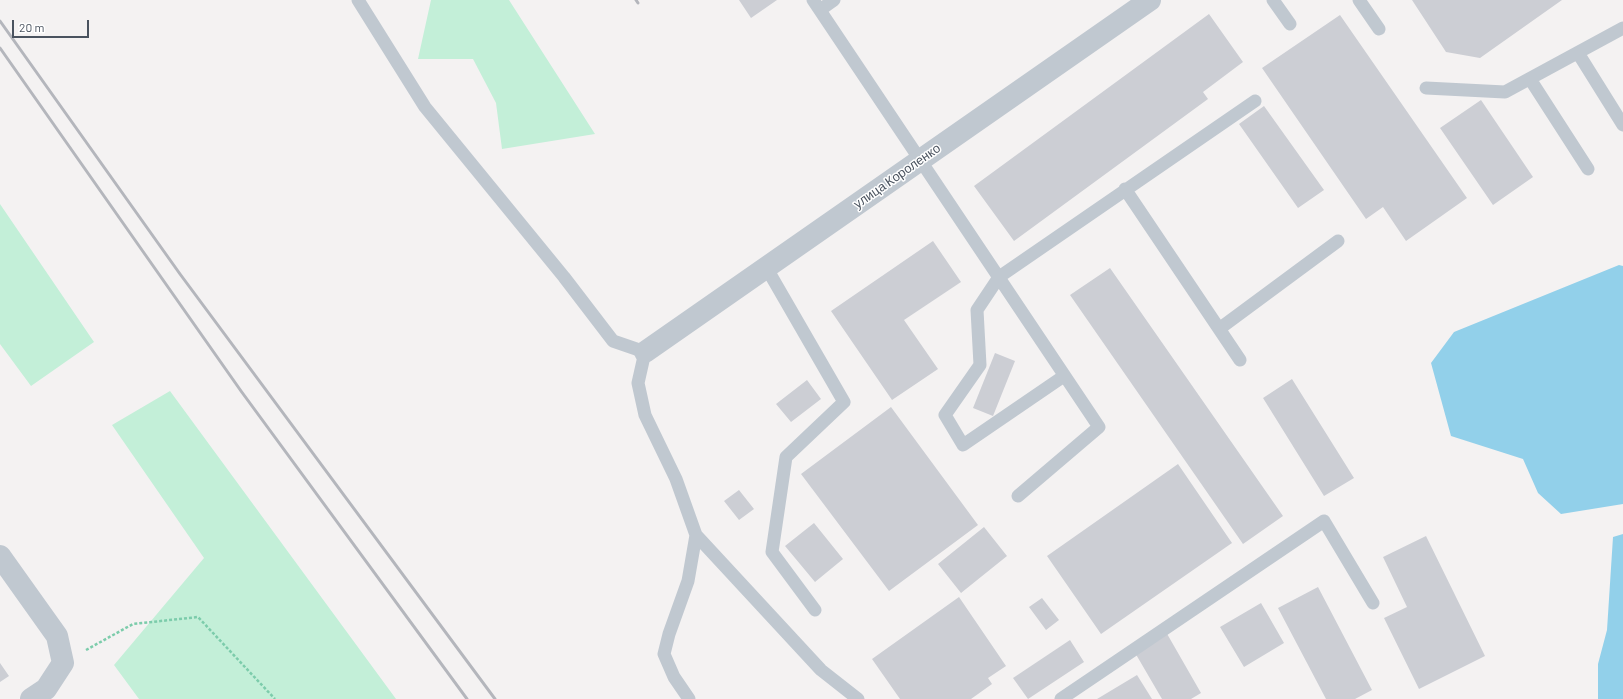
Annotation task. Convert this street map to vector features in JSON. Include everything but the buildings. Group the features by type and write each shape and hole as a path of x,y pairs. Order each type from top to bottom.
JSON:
{"street":[{"name":"улица Короленко","path":"645,352 1150,0"},
{"path":"0,556 57,636 62,663 46,689 31,699"}],"lane":[{"path":"358,0 425,107 564,277 613,342 645,352 638,383 645,415 676,479 696,536 821,670 858,699"},
{"path":"834,0 816,5 1099,427 1018,496"},
{"path":"1273,0 1290,24"},
{"path":"1358,0 1379,29"},
{"path":"1426,88 1505,92 1623,28"},
{"path":"1578,53 1623,125"},
{"path":"1530,79 1588,169"},
{"path":"1064,376 964,445 945,415 980,365 977,310 999,277 1255,101"},
{"path":"1125,189 1240,360"},
{"path":"1219,330 1338,241"},
{"path":"766,267 844,402 786,457 772,552 815,610"},
{"path":"1061,699 1324,521 1373,603"},
{"path":"689,699 674,677 664,654 669,634 688,581 696,536"}],"path":[{"path":"62,663 133,624 198,617 275,699"}],"green space":[{"path":"431,0 509,0 595,134 502,149 496,103 473,59 418,59"},
{"path":"0,204 94,342 31,386 0,344"},
{"path":"170,391 396,699 139,699 114,665 204,558 112,425"}],"water":[{"path":"1619,265 1623,266 1623,504 1561,514 1538,493 1523,459 1451,436 1431,363 1454,332"},
{"path":"1623,534 1623,699 1598,699 1598,664 1607,630 1613,537"}],"railway":[{"path":"0,21 180,274 495,699"},
{"path":"0,48 241,391 467,699"}]}
